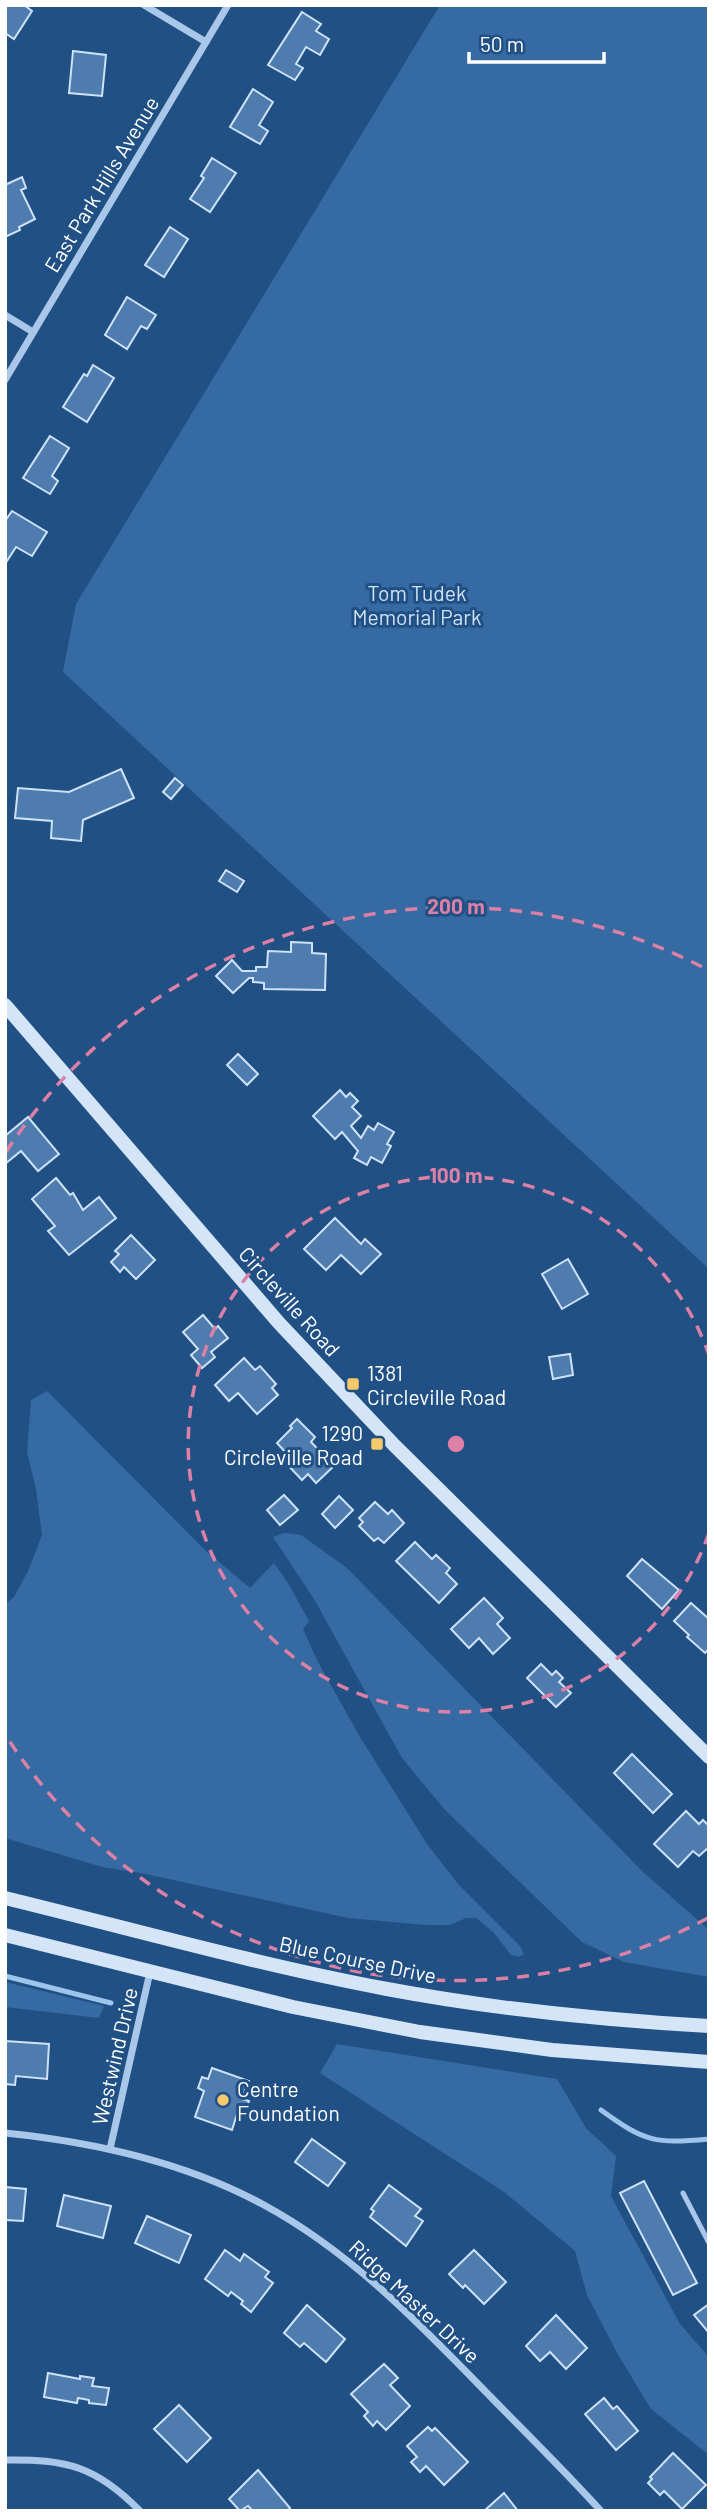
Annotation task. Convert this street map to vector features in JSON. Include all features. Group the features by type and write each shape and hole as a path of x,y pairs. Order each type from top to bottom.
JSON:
{"main road":[{"name":"Circleville Road","path":"5,1005 288,1334 394,1445 709,1757"},
{"name":"Blue Course Drive","path":"5,1898 324,1976 389,1989 584,2017 709,2026"},
{"path":"5,1935 293,2007 420,2032 552,2050 709,2062"}],"street":[{"path":"144,5 206,42"},
{"name":"East Park Hills Avenue","path":"5,380 228,5"},
{"path":"5,315 33,332"},
{"name":"Westwind Drive","path":"110,2148 150,1970"},
{"name":"Ridge Master Drive","path":"5,2133 110,2148 197,2175 263,2204 310,2232 372,2280 426,2330 601,2511"},
{"path":"5,2460 40,2459 89,2471 121,2492 140,2511"}],"lane":[{"path":"682,2193 709,2243"}],"green space":[{"name":"Tom Tudek Memorial Park","path":"440,5 709,5 709,1269 63,672 76,604"},
{"path":"47,1391 206,1551 250,1588 274,1563 309,1621 303,1629 318,1662 360,1737 427,1844 458,1884 520,1946 524,1954 519,1957 511,1955 493,1932 476,1918 466,1918 450,1925 425,1925 348,1918 102,1867 5,1838 5,1604 14,1597 28,1571 42,1535 36,1489 27,1452 31,1400"},
{"path":"284,1533 301,1535 347,1568 643,1872 709,1930 709,1977 624,1962 582,1942 445,1810 402,1758 314,1599 273,1537"},
{"path":"5,1982 104,2006 99,2018 5,2007"},
{"path":"337,2044 557,2079 586,2128 616,2156 611,2196 680,2324 709,2357 709,2455 651,2409 617,2353 587,2295 575,2251 504,2192 320,2073"}],"building":[{"path":"5,5 24,5 32,11 14,39 5,33"},
{"path":"302,12 321,24 316,31 329,39 320,55 306,47 296,64 303,68 295,80 268,65"},
{"path":"73,51 106,55 102,96 69,93"},
{"path":"253,89 273,102 259,125 268,131 260,144 230,127"},
{"path":"212,158 236,173 210,212 190,199 204,178 201,176"},
{"path":"22,177 26,188 21,190 35,219 5,237 5,185"},
{"path":"170,227 188,239 164,277 145,265"},
{"path":"127,297 156,315 147,329 141,326 127,349 105,335"},
{"path":"93,365 114,378 87,422 63,407"},
{"path":"50,436 69,448 52,476 58,481 50,494 23,478"},
{"path":"12,511 47,532 32,556 16,547 5,564 5,521"},
{"path":"121,769 134,798 83,820 81,841 51,838 52,821 15,818 18,788 69,792"},
{"path":"175,778 183,785 171,799 163,792"},
{"path":"226,870 244,881 237,892 219,881"},
{"path":"291,942 312,943 312,953 326,954 325,990 264,989 264,983 253,982 253,978 249,978 233,993 216,976 232,960 242,971 256,971 256,967 267,967 268,951 291,952"},
{"path":"238,1054 258,1074 247,1085 227,1065"},
{"path":"340,1090 346,1097 350,1093 358,1101 352,1107 361,1116 351,1126 361,1138 368,1126 374,1130 378,1123 394,1132 387,1144 391,1146 382,1163 371,1157 367,1165 354,1158 358,1151 342,1132 335,1139 313,1116"},
{"path":"28,1117 59,1154 38,1171 21,1151 5,1164 5,1136"},
{"path":"56,1178 70,1195 73,1193 83,1210 99,1197 116,1218 69,1255 48,1231 55,1226 32,1199"},
{"path":"335,1218 361,1244 365,1239 381,1254 361,1274 341,1255 326,1270 304,1249"},
{"path":"131,1235 155,1260 136,1279 124,1267 120,1272 111,1262 119,1254 115,1251"},
{"path":"568,1259 588,1294 562,1309 542,1274"},
{"path":"203,1315 215,1329 218,1326 228,1338 211,1352 215,1357 202,1368 191,1355 198,1349 183,1332"},
{"path":"570,1354 573,1375 553,1379 549,1357"},
{"path":"244,1358 255,1370 260,1366 276,1384 272,1388 278,1395 257,1414 238,1393 229,1401 215,1385"},
{"path":"297,1419 315,1437 311,1442 334,1466 316,1483 308,1474 302,1480 282,1459 287,1454 277,1443"},
{"path":"284,1495 298,1510 280,1525 267,1510"},
{"path":"339,1496 353,1510 335,1528 322,1514"},
{"path":"375,1502 388,1514 392,1510 404,1523 384,1543 378,1538 374,1541 359,1526 363,1522 359,1518"},
{"path":"415,1542 432,1559 436,1555 450,1568 446,1573 457,1584 439,1603 396,1561"},
{"path":"642,1559 679,1590 662,1609 627,1576"},
{"path":"484,1598 503,1618 497,1624 510,1638 493,1654 479,1638 469,1648 451,1629"},
{"path":"691,1603 709,1619 709,1649 705,1653 674,1621"},
{"path":"541,1664 552,1675 556,1671 563,1678 559,1682 571,1693 556,1707 527,1678"},
{"path":"632,1754 672,1794 653,1813 614,1773"},
{"path":"686,1811 699,1824 703,1820 709,1826 709,1847 699,1856 693,1851 678,1867 654,1844"},
{"path":"5,2041 49,2044 47,2079 16,2076 15,2085 5,2084"},
{"name":"Centre Foundation","path":"212,2068 249,2081 242,2099 249,2101 245,2113 238,2111 232,2130 195,2117 204,2091 198,2088 202,2077 208,2079"},
{"path":"312,2139 345,2163 328,2186 295,2162"},
{"path":"644,2181 697,2283 673,2295 620,2193"},
{"path":"389,2185 421,2209 415,2216 423,2221 406,2246 370,2217 374,2211 371,2209"},
{"path":"5,2187 26,2189 23,2221 5,2220"},
{"path":"64,2195 111,2206 103,2238 57,2226"},
{"path":"147,2216 191,2235 179,2263 135,2243"},
{"path":"225,2250 240,2261 244,2254 269,2272 265,2277 273,2283 251,2312 241,2304 243,2301 231,2292 228,2296 205,2279"},
{"path":"474,2250 506,2282 484,2304 449,2274"},
{"path":"709,2304 709,2333 694,2315"},
{"path":"307,2305 345,2339 326,2362 304,2343 300,2347 284,2333"},
{"path":"556,2315 587,2348 566,2369 550,2352 540,2361 526,2346"},
{"path":"384,2364 398,2378 390,2385 410,2406 386,2430 377,2421 373,2426 364,2416 368,2412 351,2394"},
{"path":"48,2373 80,2379 80,2376 94,2378 92,2386 109,2388 106,2405 89,2403 89,2400 78,2398 77,2403 44,2397"},
{"path":"604,2398 613,2409 617,2406 638,2431 616,2450 585,2414"},
{"path":"179,2405 211,2438 187,2462 154,2429"},
{"path":"428,2427 432,2431 435,2428 468,2462 444,2485 426,2466 420,2472 411,2462 417,2457 407,2446"},
{"path":"673,2453 706,2485 682,2509 664,2491 660,2495 648,2483 652,2479 650,2477"},
{"path":"258,2470 290,2508 288,2511 253,2511 248,2506 240,2511 229,2499"},
{"path":"504,2493 518,2511 484,2511"}],"waterway":[{"path":"5,1976 111,2003"},
{"path":"601,2110 629,2129 651,2138 676,2141 709,2139"}],"place":[{"name":"1381 Circleville Road","path":"353,1384"},
{"name":"1290 Circleville Road","path":"377,1444"},
{"name":"Centre Foundation","path":"223,2100"}]}
